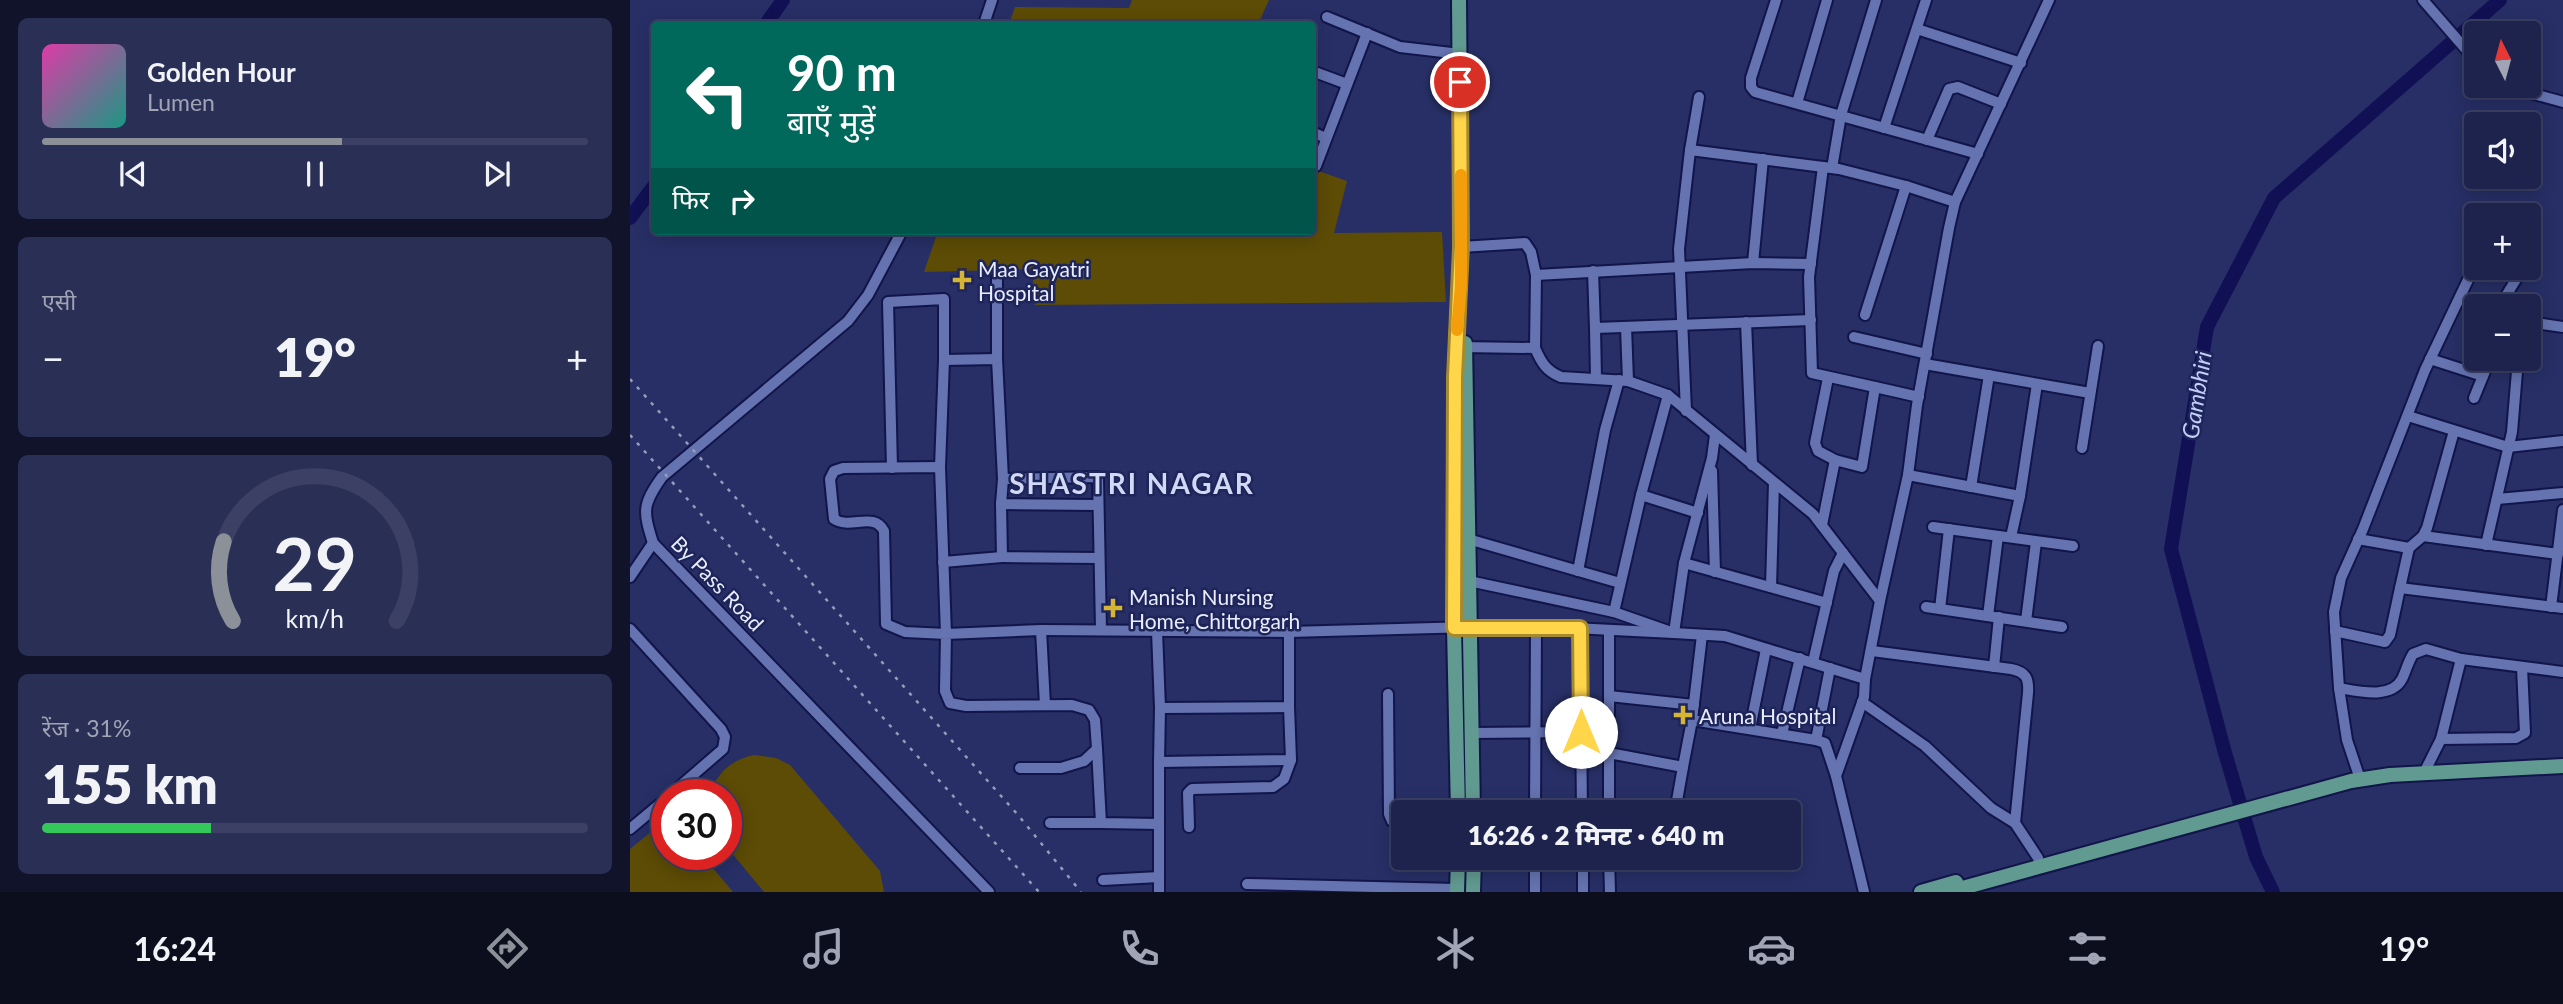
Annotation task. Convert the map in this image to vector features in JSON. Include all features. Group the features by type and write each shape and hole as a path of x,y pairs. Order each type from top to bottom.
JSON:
{"main road":[{"path":"1457,1 1460,54 1460,314 1471,627 1472,800"},
{"path":"1458,800 1454,628 1461,347"},
{"path":"1921,892 2038,858 2057,857 2351,781 2389,775 2563,766"},
{"path":"1948,892 2057,857 2358,773 2381,771 2389,775"},
{"path":"1457,890 1458,870"},
{"path":"1474,870 1474,892"}],"street":[{"path":"985,21 992,0"},
{"path":"1776,0 1750,82 1755,92 1978,154"},
{"path":"1797,103 1827,0"},
{"path":"1876,0 1840,115 1811,264 1812,373 1919,397"},
{"path":"1884,128 1926,0"},
{"path":"1836,776 1862,702 1880,601 1908,475 1919,397 1955,202 2049,0"},
{"path":"2425,2 2464,47"},
{"path":"1327,17 1400,47 1460,54"},
{"path":"1917,29 2021,63"},
{"path":"1316,166 1367,33"},
{"path":"1316,73 1347,85"},
{"path":"1927,140 1949,89 1958,87 2001,104"},
{"path":"2541,96 2563,102"},
{"path":"1686,411 1679,249 1699,97"},
{"path":"1316,134 1326,138"},
{"path":"1690,150 1828,168 1906,186 1955,202"},
{"path":"1753,262 1763,159"},
{"path":"1865,315 1906,186"},
{"name":"By Pass Road","path":"900,235 870,290 848,321 662,477 650,494 644,516 653,543 989,892"},
{"path":"1461,247 1525,243 1531,252 1536,275 1535,348 1551,373 1561,377 1624,380 1668,395 1813,514 1880,601"},
{"path":"1536,275 1753,262 1811,264"},
{"path":"998,271 1002,557"},
{"path":"1593,271 1596,378"},
{"path":"2358,773 2347,740 2339,688 2334,611 2341,578 2430,359 2468,280"},
{"path":"870,290 888,302 944,299 940,467 946,634 945,691 950,703 966,706 1072,705 1089,710 1094,720 1101,823"},
{"path":"888,302 892,468"},
{"path":"1595,328 1811,320"},
{"path":"1746,322 1752,465"},
{"path":"2541,324 2563,327"},
{"path":"1578,571 1602,442 1624,380 1626,327"},
{"path":"1854,337 1989,376 2090,393"},
{"path":"2082,448 2098,346"},
{"path":"1461,347 1535,348"},
{"path":"944,360 998,359"},
{"path":"2430,359 2483,376"},
{"path":"2474,398 2485,371"},
{"path":"2486,545 2508,447 2517,371"},
{"path":"1971,487 1989,376"},
{"path":"1828,378 1815,443 1818,451 1835,460 1862,467 1875,387"},
{"path":"2011,537 2037,384"},
{"path":"1614,612 1668,395"},
{"path":"2408,416 2508,447 2563,441"},
{"path":"2335,631 2385,642 2390,635 2409,548 2423,536 2454,431"},
{"path":"1674,633 1684,563 1712,458 1715,435"},
{"path":"1712,458 1715,572"},
{"path":"1822,525 1835,460"},
{"path":"940,467 844,468 834,471 830,479 832,515 839,523 874,521 883,527 886,624 905,632 1289,632 1471,627 1580,628 1725,636 1865,679"},
{"path":"1908,475 2020,496"},
{"path":"1003,479 1097,477 1101,631"},
{"path":"1771,587 1774,483"},
{"path":"2497,499 2563,493"},
{"path":"1642,495 1698,513"},
{"path":"1002,504 1098,505"},
{"path":"2400,588 2557,608 2558,554 2563,510"},
{"path":"1934,527 2073,546"},
{"path":"1940,609 1949,529"},
{"path":"1994,667 1998,536"},
{"path":"2423,536 2558,554"},
{"path":"2358,539 2409,548"},
{"path":"1468,540 1620,583"},
{"path":"2026,621 2036,542"},
{"path":"630,577 653,543"},
{"path":"1813,662 1835,571 1843,553"},
{"path":"943,562 1002,557 1099,558"},
{"path":"1684,563 1827,603"},
{"path":"1469,581 1614,612 1674,633"},
{"path":"1926,607 2062,627"},
{"path":"1535,800 1536,628"},
{"path":"1580,628 1582,800"},
{"path":"630,629 721,729 725,737 723,749 689,779"},
{"path":"1041,630 1045,705"},
{"path":"1609,630 1609,800"},
{"path":"1157,631 1160,708 1159,892"},
{"path":"1189,827 1188,793 1192,789 1273,787 1284,779 1291,760 1289,632"},
{"path":"1677,800 1692,720 1702,635"},
{"path":"1750,729 1766,649"},
{"path":"2339,688 2361,691 2389,690 2401,681 2409,659 2420,650 2432,650 2461,659 2563,672"},
{"path":"1872,651 2020,671 2027,678 2029,685 2015,823"},
{"path":"1782,734 1800,658"},
{"path":"2424,773 2441,738 2461,659"},
{"path":"2441,738 2516,738 2525,733 2522,667"},
{"path":"1816,740 1830,668"},
{"path":"1388,694 1391,819"},
{"path":"1609,696 1694,705"},
{"path":"1862,702 1917,740 1991,808 2015,823 2038,858"},
{"path":"1160,708 1289,707"},
{"path":"1692,720 1825,743 1836,776 1864,892"},
{"path":"1471,733 1536,733 1582,738 1609,749 1683,767"},
{"path":"1020,768 1061,768 1084,761 1097,749"},
{"path":"1159,762 1291,760"},
{"path":"630,829 651,811"},
{"path":"1050,823 1159,824"},
{"path":"1535,870 1535,892"},
{"path":"1583,870 1583,892"},
{"path":"1609,870 1610,892"},
{"path":"1103,880 1159,877"},
{"path":"1247,884 1457,890"}],"shaded area":[{"path":"1132,0 1269,0 1259,21 1010,21 1015,7 1129,8"},
{"path":"1316,170 1347,181 1334,233 1442,232 1446,302 1035,305 1032,269 924,272 937,235 1316,235"},
{"path":"754,755 776,758 790,765 880,871 884,892 764,892 742,865 742,779 718,779 726,768 738,760"},
{"path":"651,832 651,870 714,870 733,892 630,892 630,849"}],"waterway":[{"path":"768,21 783,0"},
{"name":"Gambhiri","path":"2273,892 2256,857 2225,753 2171,549 2207,327 2274,198 2500,0"},
{"path":"630,218 651,190"}],"railway":[{"path":"630,379 1018,815 1081,892"},
{"path":"630,435 1039,892"}],"slow traffic":[{"path":"1457,330 1461,286 1461,175"}],"place":[{"name":"Maa Gayatri Hospital","path":"962,280"},
{"name":"Manish Nursing Home, Chittorgarh","path":"1113,608"},
{"name":"Aruna Hospital","path":"1683,715"}],"district":[{"name":"SHASTRI NAGAR","path":"1132,483"}],"route":[{"path":"1460,82 1461,247 1455,377 1454,628 1580,628 1581,732"}]}
